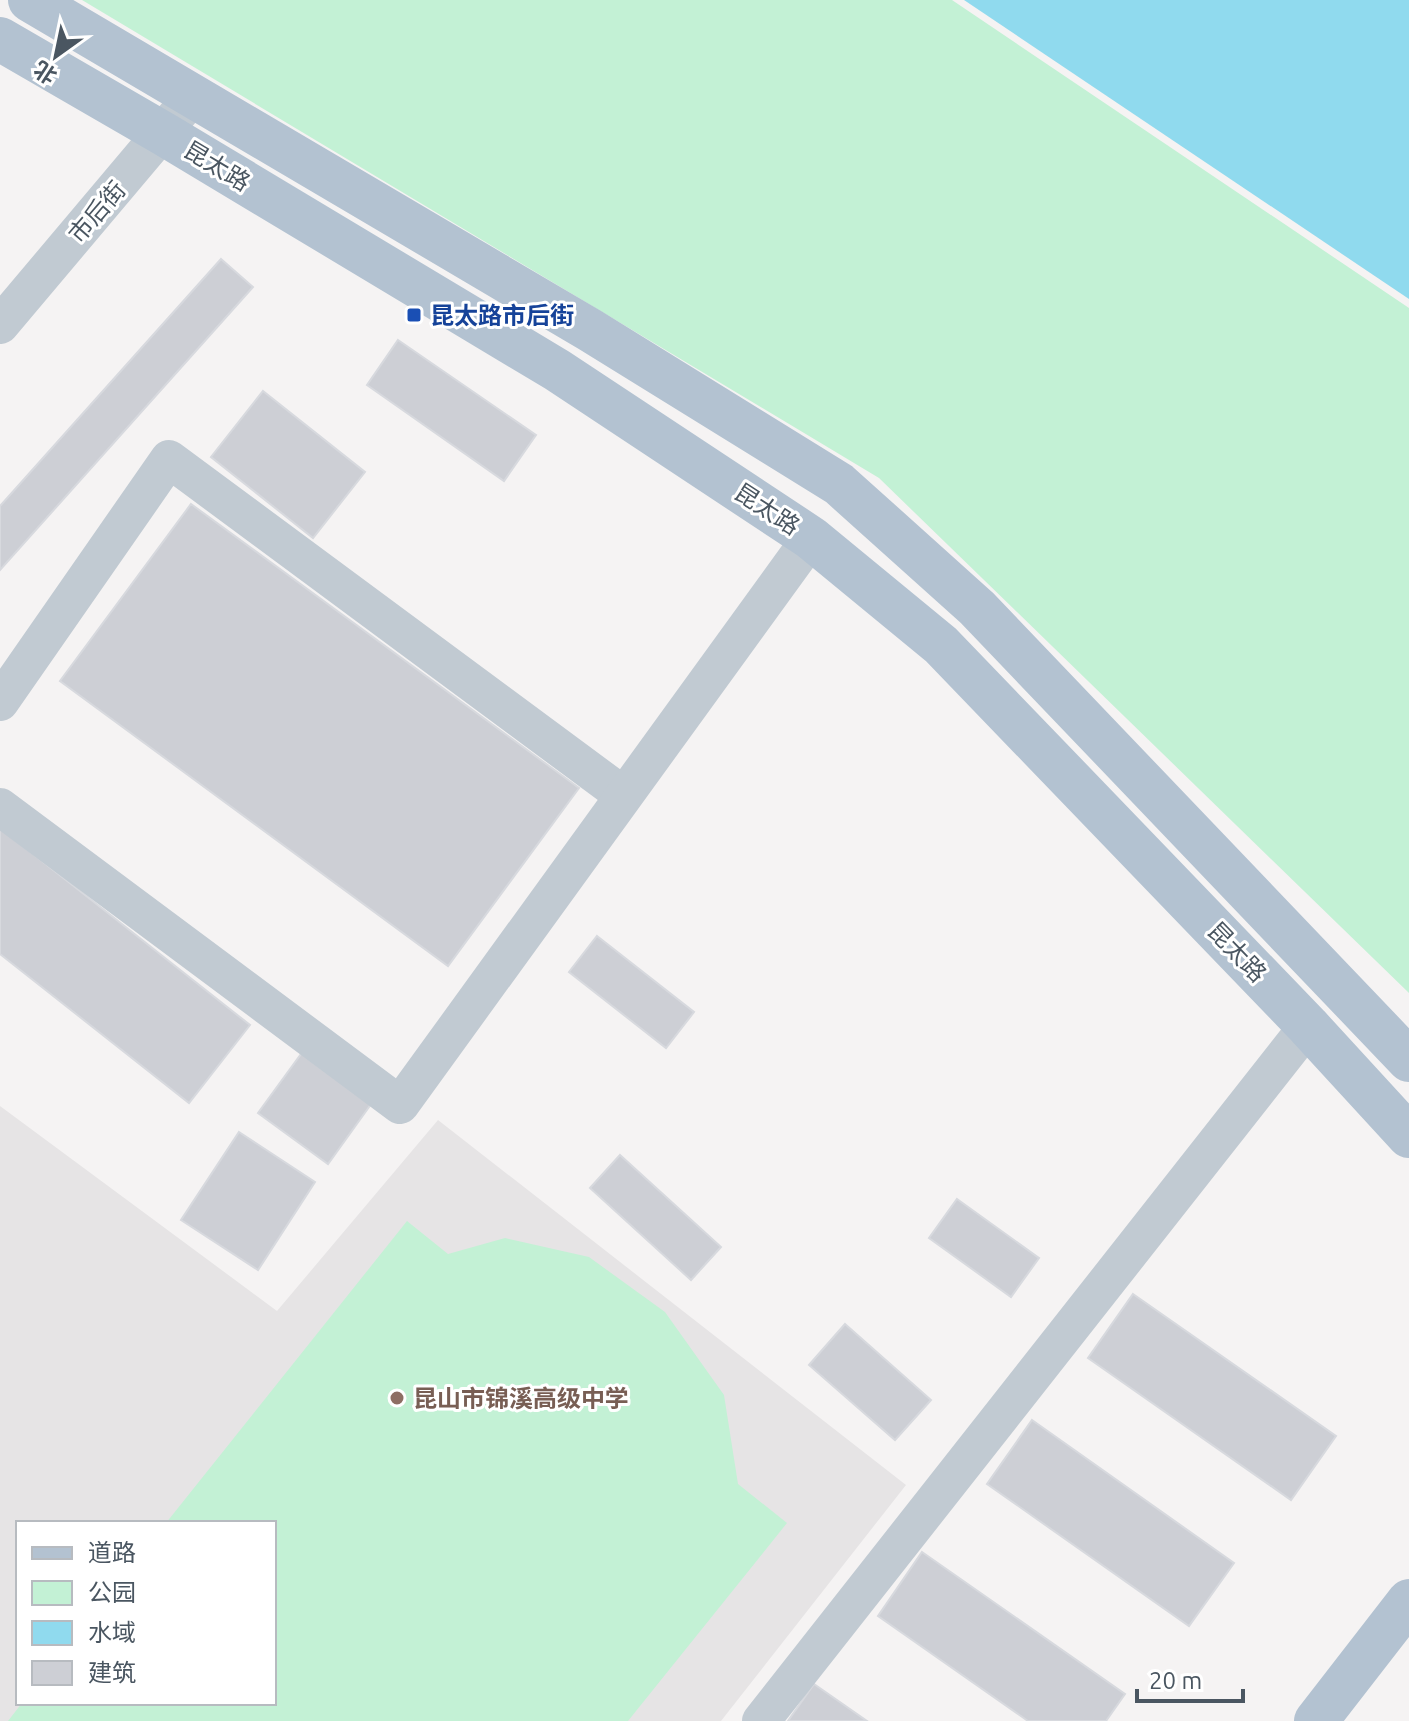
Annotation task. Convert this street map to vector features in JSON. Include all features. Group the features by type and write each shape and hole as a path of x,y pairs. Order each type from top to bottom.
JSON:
{"main road":[{"name":"昆太路","path":"30,0 590,330 839,484 977,608 1409,1060"},
{"name":"昆太路","path":"0,39 557,370 811,538 941,645 1308,1026 1409,1136"},
{"path":"1316,1721 1409,1601"}],"street":[{"name":"市后街","path":"0,325 193,96"},
{"path":"0,702 169,459 623,795"},
{"path":"0,807 400,1105 811,538"},
{"path":"761,1721 1308,1026"}],"shaded area":[{"name":"昆山市锦溪高级中学","path":"0,1106 277,1311 438,1120 906,1485 721,1721 0,1721"}],"green space":[{"path":"82,0 952,0 1409,308 1409,993 879,478"},
{"path":"407,1221 448,1254 505,1238 589,1257 665,1312 724,1395 738,1484 787,1523 628,1721 8,1721 20,1705 276,1705 276,1521 168,1521"}],"water":[{"path":"964,0 1409,0 1409,299"}],"building":[{"path":"221,259 253,287 0,570 0,506"},
{"path":"398,340 536,435 504,481 367,385"},
{"path":"263,391 365,472 313,538 211,457"},
{"path":"191,504 579,788 448,966 60,681"},
{"path":"0,828 250,1025 189,1103 0,954"},
{"path":"597,936 694,1012 666,1048 569,972"},
{"path":"304,1050 374,1100 328,1164 258,1113"},
{"path":"239,1132 315,1182 258,1270 181,1220"},
{"path":"620,1155 721,1247 691,1280 590,1188"},
{"path":"957,1199 1039,1258 1011,1297 929,1238"},
{"path":"1133,1294 1336,1436 1291,1500 1088,1358"},
{"path":"845,1324 931,1400 895,1440 809,1365"},
{"path":"1032,1420 1234,1563 1189,1626 987,1484"},
{"path":"922,1552 1125,1694 1106,1721 1028,1721 878,1616"},
{"path":"814,1684 867,1721 788,1721"}],"place":[{"name":"昆太路市后街","path":"414,315"},
{"name":"昆山市锦溪高级中学","path":"397,1398"}]}
